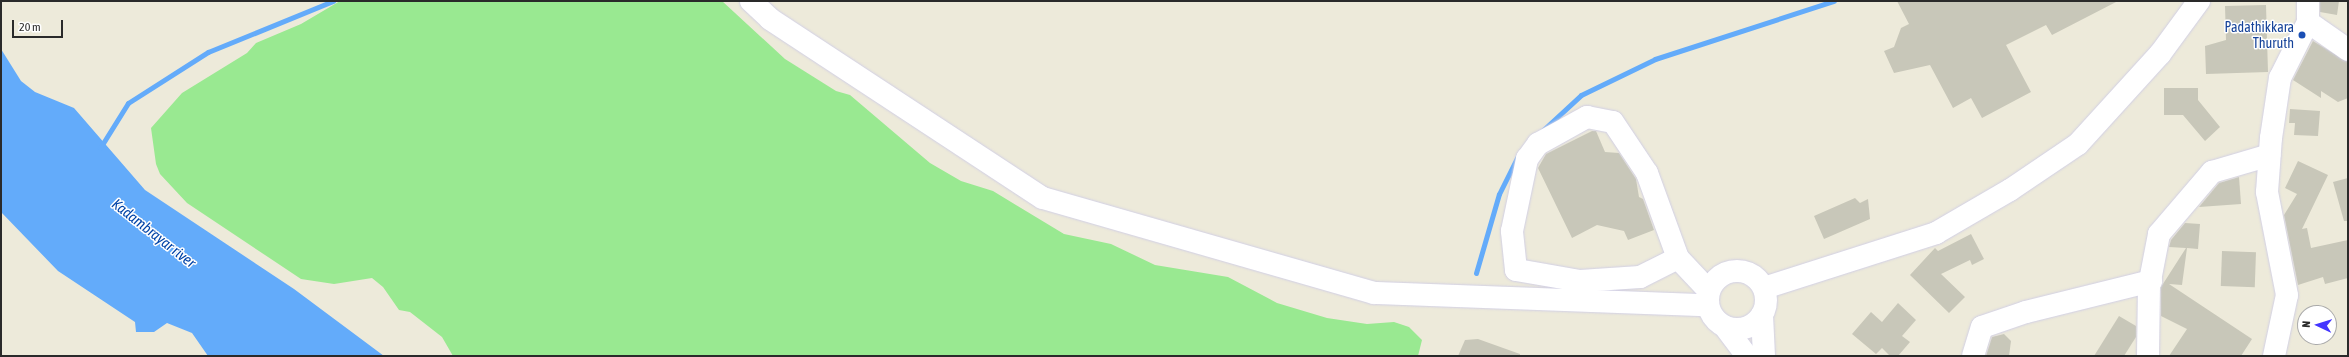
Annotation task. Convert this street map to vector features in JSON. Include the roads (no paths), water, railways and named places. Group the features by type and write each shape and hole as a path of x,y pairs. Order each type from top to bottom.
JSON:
{"street":[{"path":"751,1 770,19 1043,198 1374,293 1511,300 1709,298"},
{"path":"1764,288 1936,233 2010,190 2078,144 2160,54 2199,1"},
{"path":"2274,356 2287,294 2267,192 2270,155 2280,78 2308,11 2348,50"},
{"path":"1511,300 1516,270 1512,231 1527,159 1538,144 1587,117 1613,122 1647,173 1678,258 1709,298 1714,318 1725,327 1747,356"},
{"path":"2148,356 2151,281 2159,234 2212,172 2270,155"},
{"path":"1516,270 1580,281 1640,277 1678,258"},
{"path":"1709,298 1716,279 1728,272 1742,271 1755,277 1764,288 1766,302 1762,315 1764,356"},
{"path":"1973,356 1982,327 2151,281"},
{"path":"1725,327 1739,329 1752,325 1762,315"}],"water":[{"name":"Kadambrayar river","path":"1,49 21,81 35,92 74,108 145,190 294,289 384,356 208,356 192,333 167,323 154,332 136,332 135,322 58,271 1,212"}],"waterway":[{"path":"100,148 128,103 208,52 333,1"},
{"path":"1542,131 1581,95 1655,59 1834,1"},
{"path":"1476,273 1499,194 1518,156"}],"place":[{"name":"Padathikkara Thuruth","path":"2302,35"}]}
